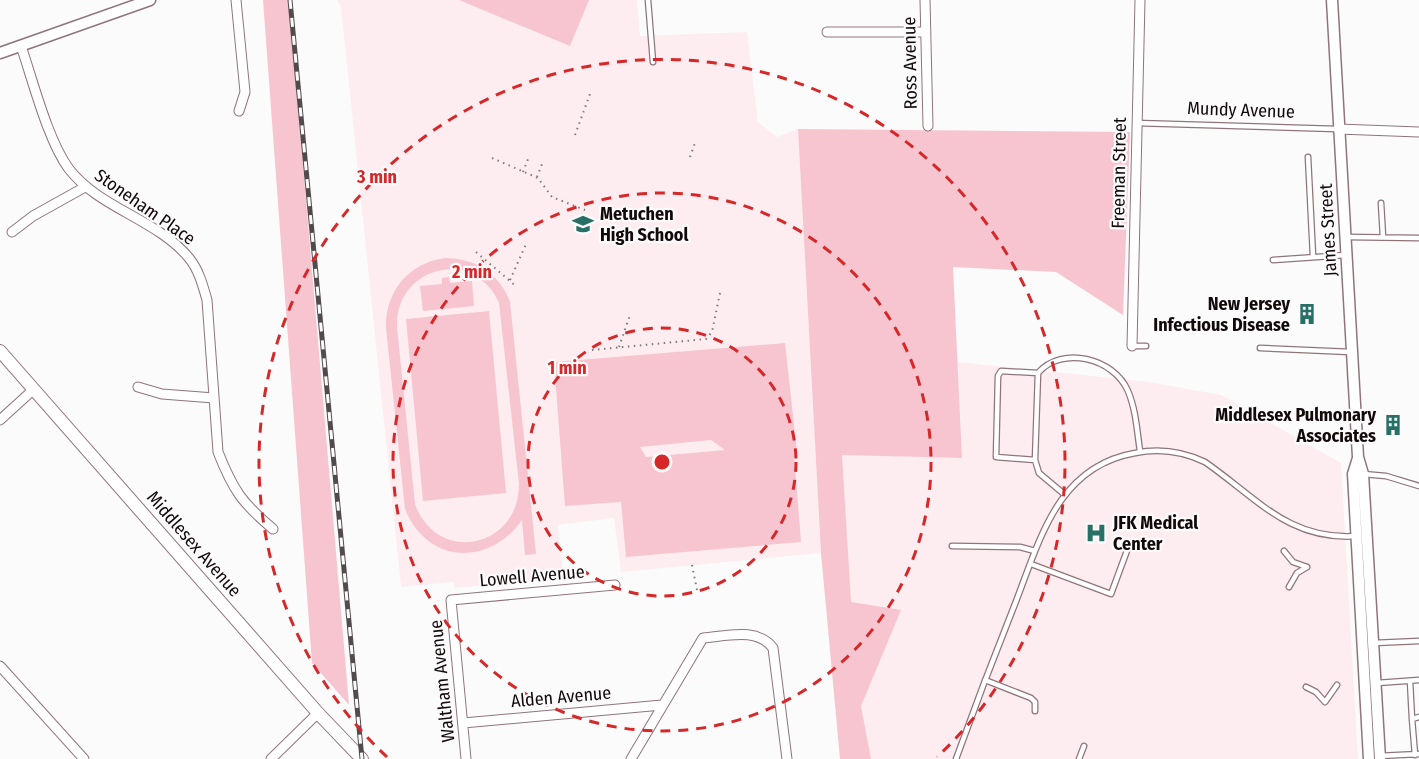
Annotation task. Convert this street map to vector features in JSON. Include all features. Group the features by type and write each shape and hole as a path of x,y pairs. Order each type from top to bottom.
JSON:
{"main road":[{"name":"Middlesex Avenue","path":"0,351 318,713 362,759"}],"street":[{"path":"0,53 150,0"},
{"path":"236,0 246,92 239,111"},
{"name":"Ross Avenue","path":"926,0 928,126"},
{"name":"Freeman Street","path":"1132,346 1140,0"},
{"name":"James Street","path":"1332,0 1358,457 1363,474 1362,536 1376,758"},
{"path":"826,32 926,32"},
{"name":"Stoneham Place","path":"21,46 58,150 69,168 85,187 146,224 190,259 201,279 207,300 218,452 226,474 246,507 273,529"},
{"path":"1338,129 1419,132"},
{"path":"12,232 33,216 85,187"},
{"path":"138,387 162,394 214,399"},
{"path":"2,415 34,389"},
{"name":"James Street","path":"1358,457 1353,474 1373,643 1376,758"},
{"name":"Lowell Avenue","path":"451,600 615,585"},
{"name":"Waltham Avenue","path":"451,600 466,759"},
{"path":"631,759 703,638 751,634 761,636 773,648 787,759"},
{"path":"0,666 84,759"},
{"name":"Alden Avenue","path":"463,723 662,705"},
{"path":"271,759 318,713"}],"lane":[{"path":"648,0 653,62"},
{"name":"Mundy Avenue","path":"1136,123 1338,129"},
{"path":"1308,157 1313,256"},
{"path":"1381,203 1383,237"},
{"path":"1345,237 1419,238"},
{"path":"1273,260 1346,255"},
{"path":"1132,346 1146,346"},
{"path":"1260,348 1352,352"},
{"path":"1064,494 1039,473 1035,460 1038,373 1046,364 1058,359 1079,358 1092,361 1118,376 1128,389 1135,411 1140,452"},
{"path":"1035,460 996,457 998,376 1001,371 1038,373"},
{"path":"956,759 1035,551 1064,494 1082,475 1100,463 1140,452 1171,450 1192,456 1211,466 1283,520 1301,530 1329,537 1362,536"},
{"path":"1363,474 1386,476 1419,486"},
{"path":"952,546 1020,547 1035,551"},
{"path":"1031,564 1111,594 1128,548"},
{"path":"1284,551 1293,562 1307,567 1297,573 1289,587"},
{"path":"1373,643 1419,641"},
{"path":"985,680 1031,698 1035,702 1035,711"},
{"path":"1375,683 1419,680"},
{"path":"1376,758 1417,754 1410,681"},
{"path":"1306,687 1316,692 1325,702 1337,685"},
{"path":"1412,719 1419,717"},
{"path":"1079,759 1084,746"}],"path":[{"path":"575,135 590,94"},
{"path":"690,157 696,140"},
{"path":"492,158 537,177 552,197 585,210"},
{"path":"523,172 528,159"},
{"path":"537,177 542,164"},
{"path":"510,281 527,242"},
{"path":"476,252 517,287"},
{"path":"592,350 706,339 712,332 720,293"},
{"path":"619,347 630,315"},
{"path":"692,565 697,590"}],"shaded area":[{"path":"263,0 289,0 349,705 312,663"},
{"name":"Metuchen High School","path":"337,0 637,0 640,36 747,32 758,122 777,137 798,129 821,553 621,572 614,518 558,525 564,578 455,588 454,582 401,587 341,7"},
{"path":"459,0 589,0 570,46"},
{"path":"798,129 1130,132 1123,315 1056,272 953,267 962,458 842,455 851,602 901,610 861,706 871,759 840,759 821,553"},
{"path":"445,258 456,259 476,265 500,283 510,302 536,554 525,555 522,520 508,535 493,546 476,552 459,553 443,549 428,541 415,527 405,509 386,328 387,315 390,302 402,281 420,266","holes":["454,269 475,276 487,285 499,303 519,484 515,506 506,523 492,535 475,541 458,542 441,536 426,523 415,504 397,327 401,304 412,285 431,273"]},
{"path":"449,277 450,283 472,281 474,306 423,311 420,286 442,284 442,278"},
{"path":"489,311 506,493 423,501 406,319"},
{"path":"785,343 797,452 794,454 801,542 626,557 621,502 565,506 554,362","holes":["711,440 725,450 646,457 640,447"]},
{"name":"JFK Medical Center","path":"958,362 1149,382 1221,395 1341,463 1358,759 871,759 861,706 900,610 850,603 842,454 962,458"}],"railway":[{"path":"290,0 362,759"}],"place":[{"name":"Metuchen High School","path":"583,224"},
{"name":"New Jersey Infectious Disease","path":"1307,314"},
{"name":"Middlesex Pulmonary Associates","path":"1393,425"},
{"name":"JFK Medical Center","path":"1096,533"}]}
